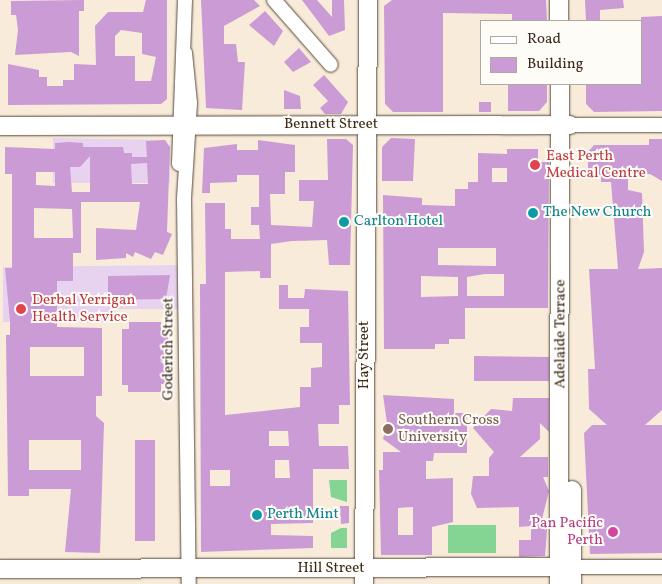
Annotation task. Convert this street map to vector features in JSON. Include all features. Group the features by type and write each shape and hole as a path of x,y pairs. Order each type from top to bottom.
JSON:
{"main road":[{"name":"Hay Street","path":"358,0 358,107 365,126"},
{"name":"Hay Street","path":"364,576 365,126 368,0"},
{"path":"559,0 559,20"},
{"path":"571,0 571,20"},
{"name":"Adelaide Terrace","path":"559,584 568,572 565,125 560,85"},
{"name":"Adelaide Terrace","path":"565,125 570,85"},
{"name":"Bennett Street","path":"0,126 565,125"},
{"name":"Hill Street","path":"0,569 185,576 364,576 568,572"}],"street":[{"name":"Goderich Street","path":"184,0 184,126 179,172 184,183 186,514 180,525 185,576"},
{"path":"274,0 331,65"},
{"name":"Bennett Street","path":"565,125 662,125"},
{"name":"Hill Street","path":"568,572 662,567"}],"shaded area":[{"path":"53,138 165,140 170,147 170,183 53,183"},
{"path":"185,265 185,309 115,309 110,323 3,322 3,267"}],"green space":[{"path":"329,480 347,480 347,502 331,497"},
{"path":"448,525 496,525 496,553 448,553"},
{"path":"341,528 347,528 347,548 331,548 331,533"}],"building":[{"path":"84,0 84,11 79,11 79,56 71,52 15,55 18,30 16,15 11,15 11,1"},
{"path":"146,0 167,0 167,99 161,104 8,105 8,64 39,70 39,77 47,77 47,86 63,86 63,80 74,80 74,64 96,65 95,26 108,12 143,12","holes":["121,30 142,33 142,54 156,57 151,81 135,81 135,56 115,56 115,36"]},
{"path":"201,0 254,0 260,6 224,26 224,44 236,44 238,62 245,62 242,110 206,108"},
{"path":"302,0 317,0 332,17 332,0 344,0 345,30 329,36"},
{"path":"392,0 546,0 547,20 512,20 512,14 443,13 443,112 393,112 385,104 384,6"},
{"path":"585,0 623,0 624,8 600,10 600,20 586,20"},
{"path":"265,11 283,31 274,46 249,25"},
{"path":"662,16 662,111 594,112 586,104 586,85 642,85 641,17"},
{"path":"299,48 311,62 293,72 284,62"},
{"path":"324,75 348,102 341,114 325,114 320,108 328,101 313,85"},
{"path":"508,85 547,85 547,102 539,111 508,111"},
{"path":"284,90 300,96 301,109 284,109"},
{"path":"479,102 491,102 491,112 479,112"},
{"path":"391,138 415,139 413,181 382,181 382,147"},
{"path":"327,139 346,139 353,145 350,265 329,265 327,240 292,241 271,244 271,278 260,278 260,271 225,272 225,415 300,407 300,387 311,387 311,368 322,367 322,343 300,343 300,327 309,327 309,309 279,309 279,285 288,285 288,298 304,298 305,289 348,291 350,405 339,405 339,424 318,424 319,446 348,446 349,469 313,469 313,523 271,524 271,535 313,536 313,548 201,552 200,284 206,284 205,203 225,203 225,229 231,229 231,239 260,239 259,225 251,225 251,207 259,207 259,175 237,175 237,182 210,183 210,193 202,193 204,148 237,144 237,150 258,150 258,140 295,145 295,172 285,172 285,194 270,194 271,225 312,227 314,201 299,201 299,180 328,180","holes":["269,431 288,431 289,446 269,446","275,460 289,460 290,478 275,478","210,470 230,470 230,486 210,486"]},
{"path":"649,139 662,139 662,181 650,174 628,175 628,190 642,193 644,252 638,269 662,268 662,410 645,425 662,425 662,553 590,554 584,433 592,425 607,425 589,409 588,369 595,369 589,269 618,269 611,182 601,182 601,175 588,175 588,152 594,145 649,145"},
{"path":"165,140 170,147 167,232 172,234 163,255 155,252 151,259 135,252 133,257 126,253 126,258 96,260 96,228 136,230 140,202 81,202 81,253 73,253 73,281 57,281 57,327 102,328 102,396 96,396 96,416 104,423 100,553 65,552 71,489 29,489 29,496 8,496 6,335 10,335 10,321 5,268 12,268 12,174 5,174 5,147 55,149 55,143 69,142 83,143 83,147 123,147 124,153 132,153 132,157 147,157 146,141","holes":["90,156 90,192 72,192 70,167 80,167","147,163 148,184 132,184 131,164","36,172 55,172 55,186 36,185","34,208 72,209 73,238 34,238","30,347 84,347 84,376 30,376","29,440 81,440 81,470 29,470"]},
{"path":"507,149 538,149 538,162 549,162 548,308 465,308 465,339 449,339 449,344 435,344 435,349 384,349 383,195 422,198 422,205 455,206 455,189 468,189 468,182 478,182 478,153 507,154","holes":["492,168 507,168 507,182 492,182","438,248 496,248 496,266 438,265","485,274 504,274 504,296 467,296 467,277","421,276 458,277 458,296 421,297"]},
{"path":"170,275 166,299 108,300 108,276"},
{"path":"129,322 161,322 161,330 168,330 168,384 161,384 161,392 128,392 128,385 122,385 122,329 129,329"},
{"path":"474,356 549,357 549,381 474,381"},
{"path":"383,395 454,399 454,413 467,413 467,453 434,453 433,461 426,461 426,479 453,478 453,522 432,527 432,555 381,555 379,470 383,470 383,452 401,452 383,439 387,423","holes":["413,507 413,535 398,535 398,508"]},
{"path":"513,398 549,398 549,432 540,423 540,439 520,457 548,457 548,477 543,477 549,491 542,519 548,519 545,556 519,557 519,540 531,540 531,526 519,527 519,507 477,508 471,494 473,476 489,476 489,458 494,452 473,428 491,409 512,411"},
{"path":"135,440 155,440 155,541 135,541"},
{"path":"340,506 349,506 349,523 341,524"}],"place":[{"name":"East Perth Medical Centre","path":"535,165"},
{"name":"The New Church","path":"533,213"},
{"name":"Carlton Hotel","path":"344,222"},
{"name":"Derbal Yerrigan Health Service","path":"21,309"},
{"name":"Southern Cross University","path":"388,429"},
{"name":"Perth Mint","path":"257,515"},
{"name":"Pan Pacific Perth","path":"613,532"}]}
